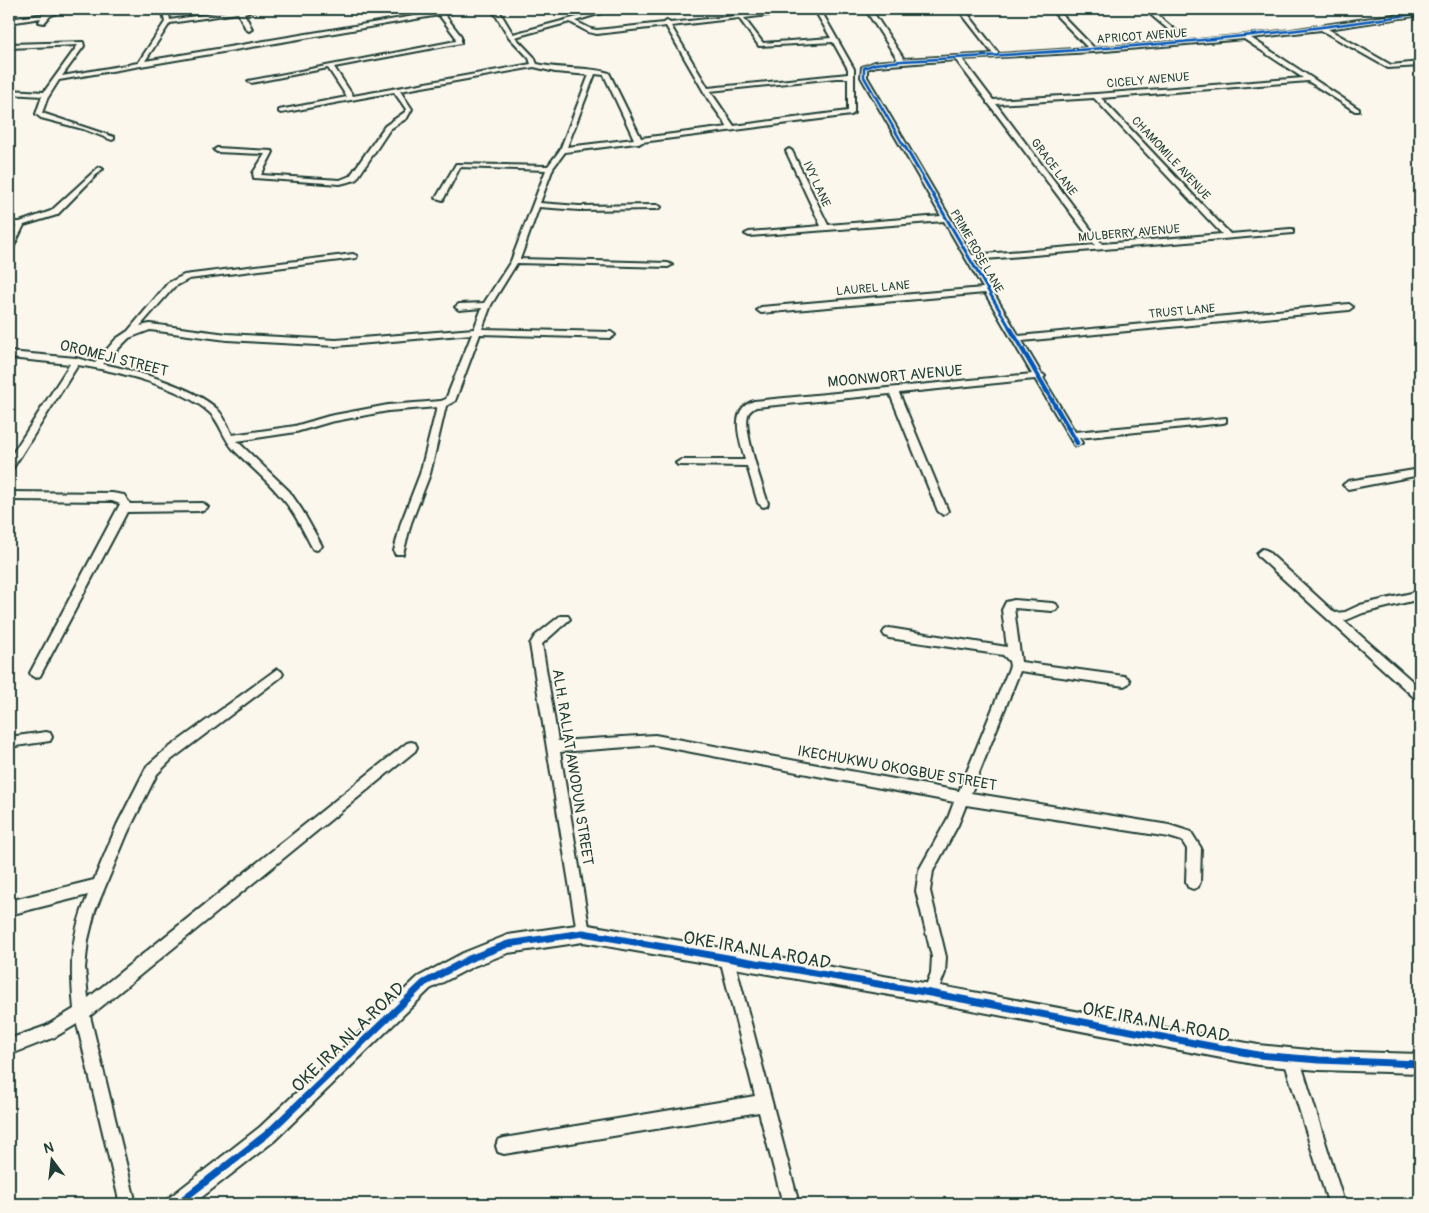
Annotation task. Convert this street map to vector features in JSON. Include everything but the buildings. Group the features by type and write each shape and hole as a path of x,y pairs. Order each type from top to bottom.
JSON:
{"street":[{"path":"41,24 45,16 53,10 62,9"},
{"path":"140,64 168,22 165,9"},
{"path":"168,22 257,9"},
{"path":"58,78 464,9"},
{"path":"495,9 511,36 532,58 534,64"},
{"path":"511,36 612,9"},
{"path":"570,20 590,31 597,32 667,23 812,9"},
{"path":"563,150 639,142 732,128 849,114 852,112 850,69 817,9"},
{"path":"868,9 902,61"},
{"path":"961,9 997,55"},
{"path":"1054,9 1093,50"},
{"path":"1147,9 1187,44"},
{"path":"240,11 249,29"},
{"path":"251,80 459,42 458,36 440,13"},
{"name":"APRICOT AVENUE","path":"864,68 874,64 902,61 1187,44 1322,28 1420,13"},
{"path":"9,21 45,16"},
{"path":"740,16 761,45 834,40"},
{"path":"667,23 706,90 732,128"},
{"path":"1322,28 1390,67 1420,64"},
{"path":"1245,37 1357,110"},
{"path":"9,46 81,43 81,46 45,94 38,109 39,114 43,117 85,128 112,138"},
{"name":"GRACE LANE","path":"958,58 989,102 1100,246"},
{"path":"281,111 534,64 555,70 607,74 639,142"},
{"path":"330,66 351,98"},
{"name":"PRIME ROSE LANE","path":"864,68 864,77 1075,439 1223,420"},
{"path":"230,439 296,429 328,419 388,408 442,404 450,401 487,305 515,261 550,168 563,150 592,73"},
{"path":"706,90 851,76"},
{"name":"CICELY AVENUE","path":"989,102 1096,96 1308,79"},
{"path":"217,150 270,152 257,173 257,176 261,177 340,182 349,180 353,178 391,124 406,116 409,109 396,90"},
{"path":"9,92 45,94"},
{"name":"CHAMOMILE AVENUE","path":"1096,96 1229,237"},
{"name":"IVY LANE","path":"789,152 825,227"},
{"path":"440,198 458,165 550,168"},
{"path":"9,224 21,224 54,213 99,169"},
{"path":"536,205 579,208 657,207"},
{"path":"749,234 947,218"},
{"path":"9,248 21,224"},
{"name":"MULBERRY AVENUE","path":"969,258 1290,231"},
{"path":"131,331 170,285 187,277 353,256"},
{"path":"515,261 668,265"},
{"name":"LAUREL LANE","path":"760,310 988,290"},
{"path":"459,307 487,305"},
{"name":"TRUST LANE","path":"1018,339 1349,307"},
{"path":"96,366 124,335 140,328 160,327 227,337 336,343 476,331 611,335"},
{"name":"OROMEJI STREET","path":"9,355 42,356 76,361 162,382 212,410 220,418 230,439 286,495 316,546"},
{"path":"9,466 76,361"},
{"name":"MOONWORT AVENUE","path":"751,463 742,417 746,409 754,404 1040,376"},
{"path":"893,390 943,511"},
{"path":"399,551 406,523 425,474 442,404"},
{"path":"681,463 751,463 763,504"},
{"path":"1348,485 1420,472"},
{"path":"9,496 112,497 120,498 125,503 36,673"},
{"path":"124,508 202,507"},
{"path":"1262,553 1420,695"},
{"path":"1333,618 1347,616 1360,609 1420,595"},
{"path":"930,993 938,973 938,957 923,891 926,870 953,821 1015,662 1008,610 1010,605 1052,607"},
{"name":"ALH. RALIAT AWODUN STREET","path":"564,619 539,639 536,644 554,747 582,934"},
{"path":"889,633 1006,651 1015,662 1124,681"},
{"path":"128,1204 82,1013 78,968 81,940 88,911 122,828 152,770 167,756 277,674"},
{"path":"9,742 46,737"},
{"name":"IKECHUKWU OKOGBUE STREET","path":"554,747 656,740 962,798 1169,831 1186,836 1194,848 1193,882"},
{"path":"9,1047 50,1032 82,1013 411,747"},
{"path":"9,908 99,885"},
{"name":"OKE IRA NLA ROAD","path":"177,1204 266,1134 424,983 469,958 508,944 543,937 582,934 930,993 1292,1060 1420,1064"},
{"path":"727,959 763,1103 791,1204"},
{"path":"1292,1060 1334,1196"},
{"path":"504,1146 763,1103"}],"cycle path":[{"path":"1077,443 864,77 864,68 875,64 902,61 1097,50 1227,39 1356,24 1420,13"},
{"path":"177,1204 267,1134 424,983 469,959 508,944 583,933 930,993 1258,1055 1319,1060 1420,1064"}]}
